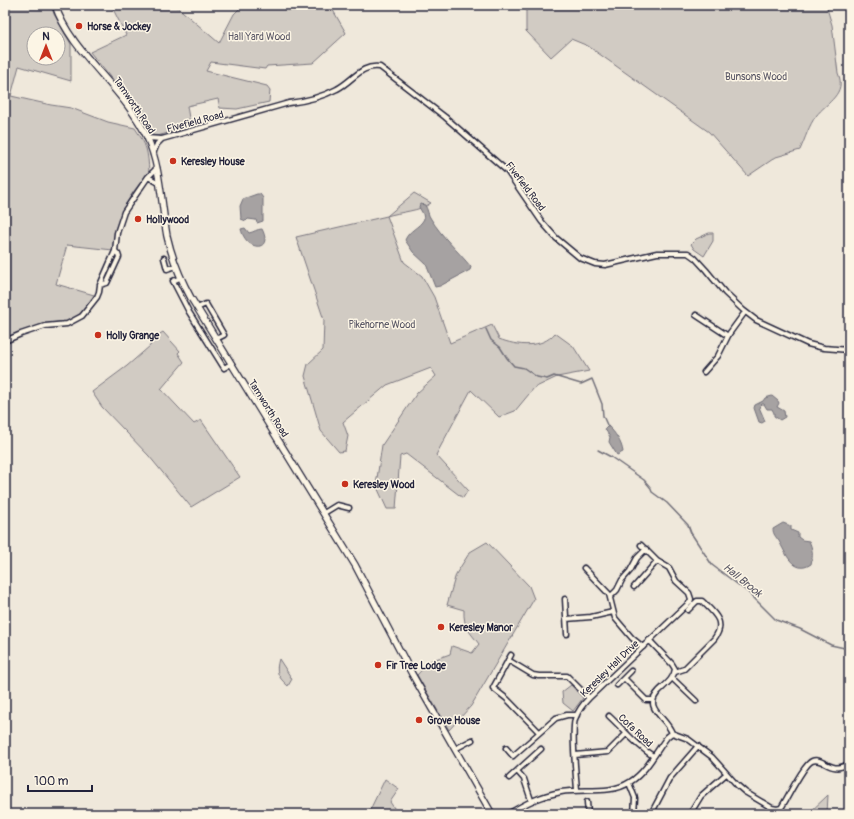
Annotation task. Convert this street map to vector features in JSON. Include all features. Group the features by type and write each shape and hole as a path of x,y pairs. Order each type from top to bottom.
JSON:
{"main road":[{"name":"Tamworth Road","path":"55,5 67,30 116,90 143,128 157,168 167,236 180,278 231,364 356,565 412,674 492,814"}],"street":[{"name":"Fivefield Road","path":"147,138 162,139 289,103 303,102 337,89 368,67 380,67 445,117 503,167 516,183 542,222 556,238 580,258 595,264 606,265 657,253 688,253 695,258 725,293 756,320 808,344 824,348 849,350"},
{"name":"Fivefield Road","path":"153,154 157,144 162,139"},
{"path":"5,341 45,326 67,324 82,316 97,297 100,285 115,251 117,233 124,212 148,177 157,168"},
{"path":"148,177 159,183"},
{"path":"164,258 168,271 176,266"},
{"path":"180,278 173,281 189,312 224,368 231,364"},
{"path":"197,308 206,304 224,335 216,339"},
{"path":"704,372 718,356 728,336 745,312"},
{"path":"696,315 728,336"},
{"path":"324,513 337,505 349,508"},
{"path":"634,587 657,561 641,545"},
{"path":"610,597 617,590 637,558 646,549"},
{"name":"Keresley Hall Drive","path":"577,790 574,731 577,715 589,698 690,602 691,599 689,593 676,581 669,568 657,561"},
{"path":"584,568 610,597 613,612 620,624 632,638 643,647"},
{"path":"565,599 567,634"},
{"path":"675,672 684,669 714,639 719,629 718,619 702,601 697,601 688,610"},
{"path":"566,619 591,617 613,612"},
{"path":"649,640 674,667 675,672 672,678 655,696 653,700 654,709 666,722 672,733 684,737 698,746 718,763 726,774 745,792 772,808 782,808 805,767 811,761 817,760 836,768 841,768 849,764"},
{"path":"511,655 493,686 493,690 507,699 539,732"},
{"path":"508,660 533,675 567,676 589,698"},
{"path":"616,685 631,671"},
{"path":"624,678 646,700 653,700"},
{"path":"672,678 696,701"},
{"path":"506,748 513,756 556,718 567,715 577,715"},
{"name":"Cofa Road","path":"609,716 642,749 653,756"},
{"path":"508,814 532,800 563,792 611,789 629,783 643,770 667,737 672,733"},
{"path":"575,755 608,752 626,734"},
{"path":"455,749 472,740"},
{"path":"651,814 670,778 698,746"},
{"path":"509,778 541,749"},
{"path":"517,771 524,779 532,800"},
{"path":"690,814 700,796 726,774"},
{"path":"629,783 635,798 634,814"},
{"path":"587,802 588,814"}],"green space":[{"path":"5,5 51,5 61,26 26,26 26,66 66,66 66,35 71,44 71,81 19,66 11,96 71,108 108,122 135,128 146,149 149,173 135,190 124,208 114,239 113,250 67,245 56,284 94,295 84,311 70,321 49,323 28,329 9,337 5,328"},
{"name":"Hall Yard Wood","path":"111,5 175,5 219,43 234,14 243,5 330,5 346,33 313,63 267,66 265,69 211,62 206,71 267,86 270,90 269,102 237,109 220,108 218,99 187,106 190,124 180,127 180,130 157,136 151,135 118,87 90,52 126,35"},
{"name":"Bunsons Wood","path":"526,5 826,5 832,25 840,87 834,97 816,116 809,128 800,150 776,157 748,176 709,132 588,46 571,39 551,57 526,31"},
{"path":"414,193 431,203 416,210 387,216"},
{"name":"Pikehorne Wood","path":"387,216 404,262 422,276 434,297 450,343 492,325 499,339 521,344 529,345 543,342 555,333 573,346 589,371 557,377 534,388 515,411 499,417 471,390 436,455 468,490 463,498 406,454 400,456 396,509 387,509 376,485 382,445 417,393 436,376 431,368 387,385 343,422 348,436 345,451 339,452 321,431 305,376 308,364 323,350 324,320 296,237"},
{"path":"709,233 713,233 713,241 704,256 694,249 691,244 696,239"},
{"path":"163,332 180,351 178,353 184,362 161,389 194,424 201,420 240,477 191,507 149,456 102,407 92,392 127,366 150,346 152,339"},
{"path":"487,542 529,586 534,599 471,706 449,730 417,675 430,661 450,654 452,646 472,653 479,644 466,625 464,610 447,605 456,574 470,552"},
{"path":"279,659 292,679 288,686 282,680 277,671"},
{"path":"571,685 583,698 573,711 563,703 562,692"},
{"path":"385,779 399,789 390,802 398,814 368,814"},
{"path":"828,795 827,814 808,814"}],"shaded area":[{"path":"260,194 263,198 263,221 257,223 256,220 248,219 246,221 241,219 240,206 243,199"},
{"path":"420,204 425,205 435,226 471,267 470,270 440,286 435,287 426,264 413,252 405,240 424,219 419,207"},
{"path":"245,228 249,233 262,229 265,237 262,245 253,245 248,242 241,229"},
{"path":"772,396 778,401 779,403 777,407 784,411 785,417 780,420 774,416 772,409 767,409 764,404 762,404 759,407 765,421 762,423 759,422 754,408 755,405 763,401 765,398"},
{"path":"608,426 618,438 621,445 623,452 617,455 609,442 610,437 605,429"},
{"path":"783,523 791,526 791,530 798,533 798,537 802,540 809,541 812,552 811,564 805,567 800,567 795,565 787,556 773,531 773,529"}],"waterway":[{"name":"Hall Brook","path":"486,329 491,340 500,347 514,366 524,368 537,377 547,379 554,376 581,384 592,379 602,404 603,416 608,427"},
{"name":"Hall Brook","path":"598,450 611,457 644,480 652,492 667,503 688,525 691,533 712,565 749,593 776,620 800,629 831,645 849,649"}],"place":[{"name":"Horse & Jockey","path":"79,26"},
{"name":"Keresley House","path":"173,161"},
{"name":"Hollywood","path":"138,219"},
{"name":"Holly Grange","path":"98,335"},
{"name":"Keresley Wood","path":"345,484"},
{"name":"Keresley Manor","path":"441,627"},
{"name":"Fir Tree Lodge","path":"378,665"},
{"name":"Grove House","path":"419,720"}]}
